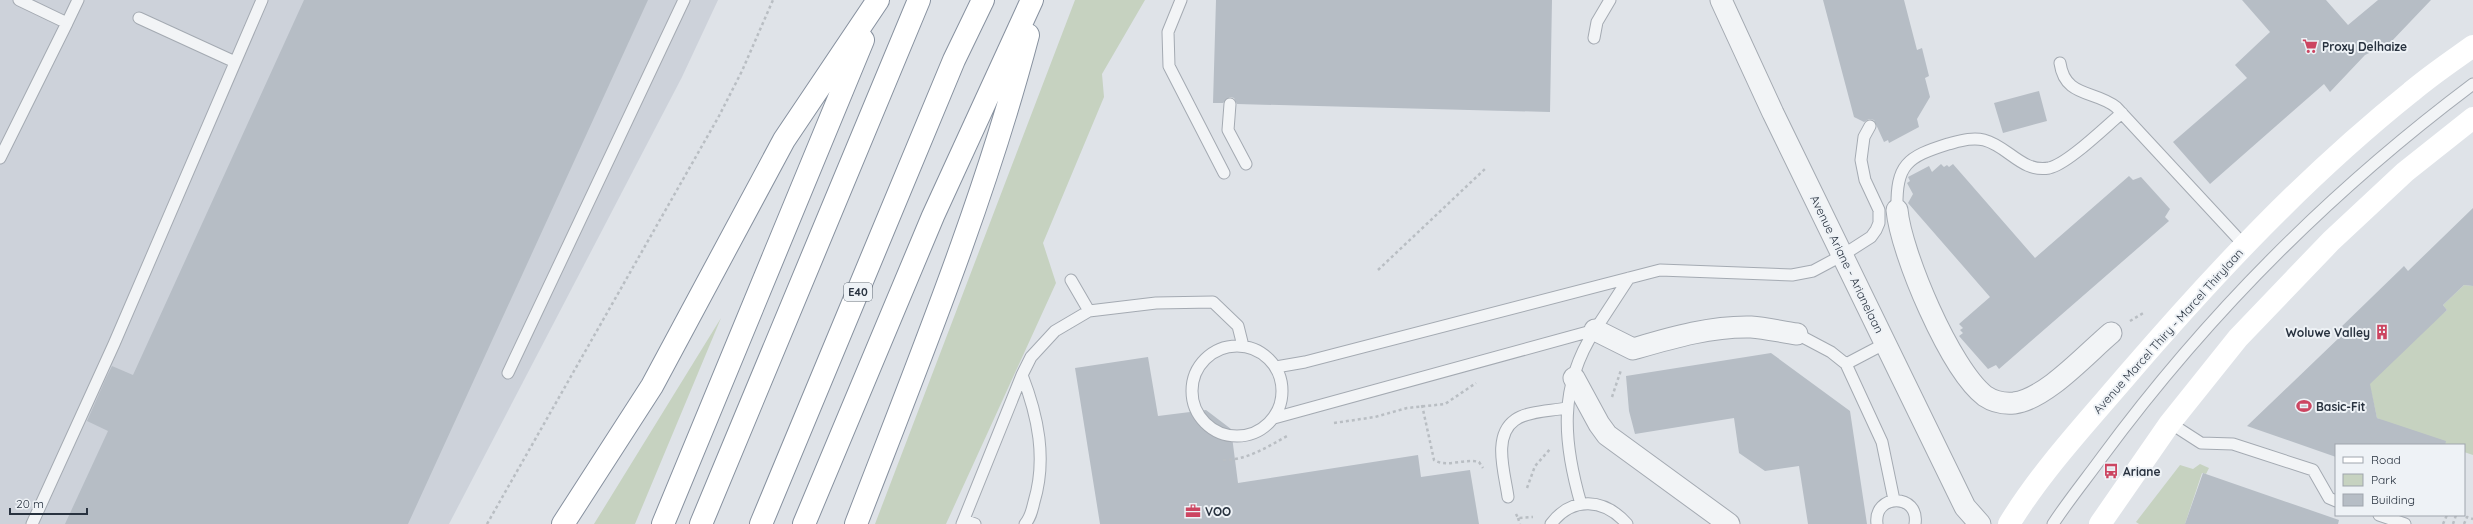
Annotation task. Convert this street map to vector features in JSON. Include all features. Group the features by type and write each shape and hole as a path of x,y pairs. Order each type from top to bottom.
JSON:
{"main road":[{"path":"563,524 652,386 784,140 879,0"},
{"path":"663,524 879,0"},
{"path":"701,524 919,0"},
{"name":"E40","path":"761,524 951,67 983,0"},
{"path":"804,524 933,216 1032,0"},
{"path":"856,524 948,285 1014,88 1036,0"},
{"name":"Avenue Marcel Thiry - Marcel Thirylaan","path":"2009,524 2028,494 2111,394 2174,321 2244,246 2346,148 2411,91 2473,46"},
{"path":"2100,524 2170,423 2238,338 2331,241 2405,172 2473,118"}],"street":[{"name":"Avenue Ariane - Arianelaan","path":"1721,0 1965,507 1980,524"},
{"path":"1897,210 1899,229 1905,250 1942,335 1975,386 1992,401 2003,404 2015,403 2031,398 2048,386 2111,333"},
{"path":"1595,330 1632,348 1680,336 1718,329 1751,327 1797,334"},
{"path":"1574,378 1593,414 1608,435 1729,524"}],"lane":[{"path":"19,0 67,23"},
{"path":"0,158 78,0"},
{"path":"508,373 684,0"},
{"path":"1181,0 1168,32 1169,66 1224,174"},
{"path":"1594,38 1597,22 1610,0"},
{"path":"32,524 114,344 235,62 259,1"},
{"path":"139,18 235,62"},
{"path":"2060,63 2062,74 2068,83 2087,94 2108,101 2122,113 2244,246"},
{"path":"2053,524 2132,416 2212,322 2248,284 2316,217 2375,164 2473,84"},
{"path":"1230,104 1228,130 1246,164"},
{"path":"1897,210 1897,193 1903,171 1914,157 1922,152 1975,138 1995,145 2024,165 2038,169 2051,168 2067,159 2122,113"},
{"path":"1276,367 1305,362 1660,270 1792,275 1813,271 1843,255 1871,237 1879,223 1879,210 1865,180 1861,160 1864,138 1870,126"},
{"path":"1581,504 1570,466 1566,408 1582,350 1629,278"},
{"path":"1072,280 1088,311"},
{"path":"975,524 963,522 1022,375 1031,357 1055,331 1088,311 1156,302 1213,302 1238,326 1243,346"},
{"path":"1274,418 1595,330"},
{"path":"1797,334 1822,346 1846,364 1882,442 1894,500"},
{"path":"1846,364 1886,343"},
{"path":"1229,346 1243,346 1261,353 1276,367 1281,379 1283,393 1280,406 1274,418 1264,428 1252,435 1239,437 1225,436 1212,430 1202,421 1195,410 1191,396 1192,383 1197,370 1205,359 1216,351 1229,346"},
{"path":"1022,375 1032,401 1041,442 1040,484 1029,519 1025,524"},
{"path":"1508,497 1501,444 1506,430 1515,420 1566,408"},
{"path":"2170,423 2201,443 2233,444 2314,470 2329,498 2335,501"},
{"path":"1877,524 1878,510 1883,505 1894,500 1906,503 1911,507 1914,513 1915,524"},
{"path":"1553,522 1567,508 1581,504 1594,504 1607,507 1618,514 1627,524"},
{"path":"2382,516 2406,524"}],"path":[{"path":"488,524 719,116 742,71 773,0"},
{"path":"1378,270 1487,167"},
{"path":"1593,414 1615,393 1624,361 1632,348"},
{"path":"1330,424 1375,417 1422,405 1445,404 1478,383"},
{"path":"1422,405 1434,460 1446,463 1473,460 1479,462 1485,473"},
{"path":"1223,460 1235,460 1255,454 1292,434"},
{"path":"1524,496 1535,466 1549,449 1567,436"},
{"path":"1514,512 1520,524"},
{"path":"1518,518 1542,516 1553,522"},
{"path":"2464,524 2467,517 2473,519"}],"shaded area":[{"path":"0,0 718,0 682,77 449,524 0,524"}],"green space":[{"path":"1075,0 1145,0 1102,74 1104,97 1043,243 1056,283 946,524 875,524"},
{"path":"2464,285 2473,286 2473,455 2465,452 2465,444 2438,444 2377,418 2368,378 2447,310 2443,305"},
{"path":"721,318 635,524 594,524"},
{"path":"2200,464 2209,468 2206,474 2202,473 2185,524 2139,524 2136,522 2180,465 2193,469"}],"building":[{"path":"304,0 648,0 408,524 65,524 108,431 87,421 106,378 112,366 133,375"},
{"path":"1216,0 1552,0 1550,112 1237,104 1234,98 1230,97 1223,103 1213,103"},
{"path":"1823,0 1904,0 1917,50 1922,48 1929,76 1925,78 1930,97 1917,119 1919,127 1889,143 1888,140 1884,142 1874,120 1869,119 1864,122 1854,117"},
{"path":"2242,0 2326,0 2348,25 2378,0 2431,0 2390,43 2365,55 2330,92 2324,84 2210,184 2173,142 2247,78 2235,65 2270,32"},
{"path":"2039,91 2047,121 2003,133 1994,103"},
{"path":"1941,164 1944,167 1947,165 1949,167 1953,164 2035,258 2129,176 2133,180 2141,177 2170,209 2165,217 2169,221 1999,369 1996,365 1988,369 1959,336 1963,333 1960,330 1963,328 1959,324 1990,297 1908,203 1913,194 1907,183 1910,181 1908,177 1929,166 1932,172"},
{"name":"Woluwe Valley","path":"2473,208 2473,286 2464,285 2443,305 2447,310 2370,384 2377,418 2446,441 2445,444 2335,444 2335,457 2247,426 2343,334 2338,330 2404,266 2408,271"},
{"path":"1771,353 1850,411 1867,524 1808,524 1799,466 1765,471 1739,453 1734,418 1635,434 1629,411 1626,376"},
{"path":"1148,357 1158,416 1206,410 1231,429 1238,483 1418,455 1421,477 1470,470 1479,524 1100,524 1075,368"},
{"path":"2203,473 2339,520 2338,524 2185,524"}],"place":[{"name":"Proxy Delhaize","path":"2310,46"},
{"name":"Woluwe Valley","path":"2382,332"},
{"name":"Basic-Fit","path":"2304,406"},
{"name":"Ariane","path":"2111,471"},
{"name":"VOO","path":"1193,511"}]}
